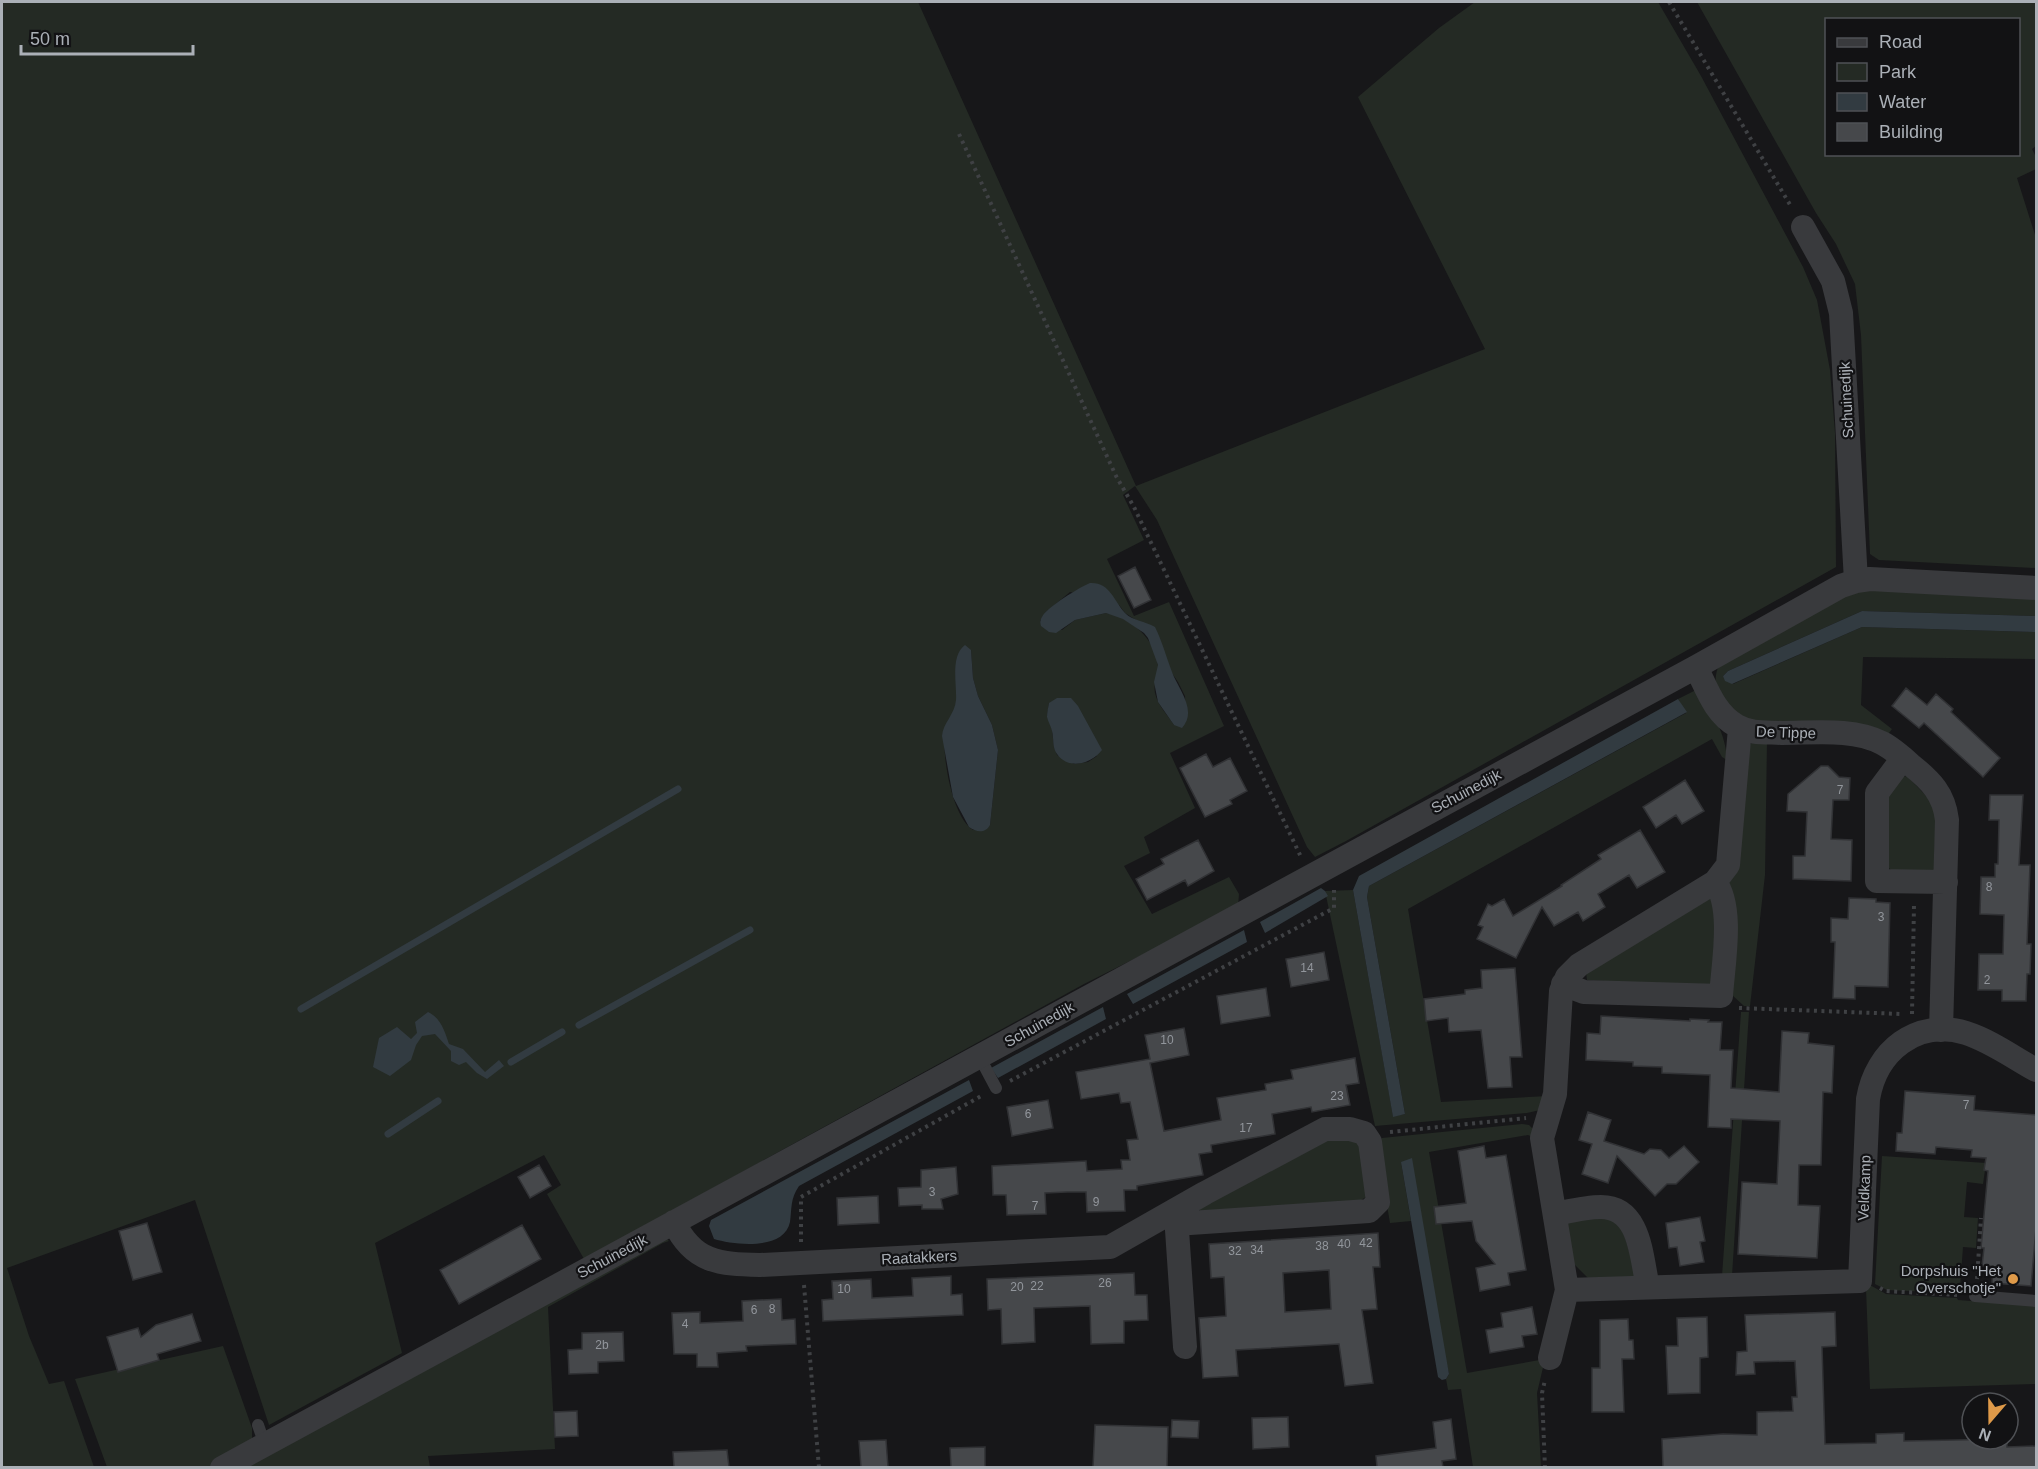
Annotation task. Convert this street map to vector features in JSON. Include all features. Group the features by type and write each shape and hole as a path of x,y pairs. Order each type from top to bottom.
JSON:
{"street":[{"name":"Schuinedijk","path":"1803,227 1833,281 1841,313 1856,581"},
{"name":"Schuinedijk","path":"222,1467 262,1435 674,1222 1696,668 1841,586 1870,579 2037,588"},
{"name":"De Tippe","path":"1696,668 1715,706 1729,721 1740,728 1760,732 1862,736 1884,743 1935,786 1946,808 1947,820 1941,1030"},
{"path":"1550,1358 1567,1290 1542,1138 1555,1094 1559,1004 1563,984 1579,965 1715,882 1728,865 1740,728"},
{"path":"1903,758 1877,793 1877,881 1946,882"},
{"path":"1563,984 1584,992 1721,996 1726,910 1723,892 1715,882"},
{"name":"Veldkamp","path":"1860,1281 1867,1110 1870,1085 1882,1060 1892,1050 1915,1035 1941,1030 1968,1034 2037,1070"},
{"name":"Raatakkers","path":"674,1222 681,1236 692,1249 716,1262 760,1265 1110,1247 1178,1215 1325,1129 1350,1129 1364,1133 1370,1142"},
{"path":"1185,1347 1178,1215 1190,1222 1370,1211 1378,1202 1370,1142"},
{"path":"1555,1214 1600,1207 1610,1208 1625,1215 1634,1225 1648,1287"},
{"path":"1567,1290 1860,1281"}],"lane":[{"path":"979,1056 996,1088"},
{"path":"1975,1296 2037,1301"}],"path":[{"path":"1669,2 1803,227"},
{"path":"959,134 1116,476 1134,507 1310,877"},
{"path":"819,1467 802,1263 801,1197 996,1088 1334,908 1335,862"},
{"path":"1721,996 1738,1008 1912,1015 1914,882"},
{"path":"1370,1142 1377,1133 1524,1117 1546,1121"},
{"path":"1860,1281 1868,1282 1885,1291 1975,1296 1981,1218"},
{"path":"1545,1467 1542,1393 1550,1358"}],"green space":[{"path":"2,2 918,2 1136,486 1485,349 1358,97 1439,28 1475,2 1658,2 1701,76 1803,267 1817,300 1830,370 1835,433 1836,567 1315,857 1307,847 1157,520 1135,486 1123,495 1144,540 1107,559 1134,616 1169,602 1224,726 1170,753 1195,808 1144,837 1150,853 1124,866 1152,914 1229,877 1239,894 1238,907 1084,984 584,1259 547,1194 561,1185 544,1155 375,1243 402,1353 269,1425 195,1200 7,1268 29,1336 49,1384 64,1381 94,1467 2,1468","holes":["1070,592 1119,605 1125,613 1136,620 1185,696 1186,722 1174,725 1158,702 1155,693 1158,670 1156,657 1147,639 1133,624 1106,613 1075,620 1062,630 1040,621 1046,612","971,650 973,678 978,696 992,725 998,750 990,825 973,830 965,822 953,797 946,765 946,725 961,690","1049,703 1097,756 1088,762 1074,764 1057,755 1047,716"]},
{"path":"1697,2 2036,2 2036,146 2032,149 2036,157 2036,169 2017,178 2036,238 2036,568 1879,560 1870,554 1861,335 1855,284 1836,244 1816,213"},
{"path":"1857,589 2036,594 2036,616 1862,611 1728,671 1723,676 1733,684 1862,627 2036,632 2036,659 1863,657 1861,705 1892,729 1886,737 1742,719 1723,699 1716,686 1717,670 1721,660"},
{"path":"1696,690 1717,723 1724,741 1727,760 1722,757 1712,739 1408,909 1441,1102 1548,1096 1540,1110 1375,1126 1325,891 1353,890 1393,1116 1405,1114 1367,897 1369,886 1686,713 1678,699"},
{"path":"1767,740 1765,875 1750,1006 1744,1006 1731,994 1729,879 1749,745 1753,742"},
{"path":"1907,776 1936,806 1934,870 1929,873 1893,872 1889,868 1886,796 1902,777"},
{"path":"1708,897 1716,899 1712,987 1587,980 1586,972"},
{"path":"1741,1012 1749,1012 1732,1276 1722,1276"},
{"path":"1529,1125 1534,1130 1533,1137 1528,1135 1429,1152 1467,1373 1545,1359 1537,1393 1541,1467 1473,1467 1461,1389 1448,1390 1446,1379 1449,1374 1401,1162 1411,1221 1390,1223 1377,1146 1382,1138"},
{"path":"1325,1137 1359,1142 1366,1197 1355,1204 1200,1212 1199,1204"},
{"path":"1882,1156 1986,1163 1983,1184 1967,1182 1964,1217 1978,1218 1976,1248 1963,1247 1960,1288 1956,1288 1956,1293 1887,1290 1875,1284"},
{"path":"1619,1218 1637,1277 1588,1278 1573,1263 1567,1220"},
{"path":"663,1235 669,1241 548,1307 555,1449 428,1456 430,1467 238,1468"},
{"path":"1868,1284 1886,1294 2036,1306 2036,1384 1870,1389 1866,1289"},
{"path":"223,1346 252,1428 252,1445 209,1467 107,1467 75,1379"}],"water":[{"path":"1090,583 1107,589 1128,616 1155,627 1187,707 1188,714 1182,728 1174,725 1158,702 1154,682 1158,665 1144,633 1123,619 1106,613 1075,620 1056,633 1049,632 1041,626 1041,618 1050,608"},
{"path":"1862,611 2036,616 2036,632 1862,627 1732,684 1725,681 1723,676 1728,671"},
{"path":"965,645 971,650 973,678 978,696 992,725 998,750 990,825 986,830 980,831 969,827 953,797 942,736 956,700 957,656"},
{"path":"1057,698 1071,698 1078,706 1102,750 1098,755 1074,764 1062,759 1055,752 1047,715 1049,703"},
{"path":"1678,699 1687,712 1369,886 1367,897 1405,1114 1393,1117 1353,890 1359,876"},
{"path":"1321,888 1328,896 1265,933 1260,922"},
{"path":"1244,930 1247,942 1133,1004 1127,994"},
{"path":"1103,1007 1106,1019 998,1078 991,1068"},
{"path":"428,1012 439,1022 449,1044 463,1049 485,1072 499,1060 504,1066 487,1079 466,1062 459,1065 451,1061 451,1051 435,1034 422,1036 411,1060 390,1076 373,1067 379,1038 397,1027 411,1039 417,1033 415,1022"},
{"path":"969,1080 973,1091 799,1186 793,1199 790,1222 786,1231 778,1238 757,1244 714,1239 709,1226 711,1220"},
{"path":"1412,1158 1449,1374 1446,1379 1442,1380 1438,1377 1401,1162"}],"building":[{"path":"1135,567 1151,600 1134,608 1118,576"},
{"path":"1906,688 1927,705 1936,694 1953,709 1951,712 2000,758 1983,777 1924,723 1919,728 1892,706"},
{"path":"1206,754 1213,767 1230,758 1247,791 1230,800 1232,804 1205,817 1180,768"},
{"path":"1821,766 1828,766 1839,777 1850,778 1849,800 1833,800 1831,839 1852,840 1851,881 1793,879 1793,856 1805,856 1807,812 1787,811 1788,794"},
{"path":"1685,780 1704,811 1682,824 1676,815 1656,828 1643,807"},
{"path":"1990,795 2023,795 2019,865 2030,865 2027,944 2031,944 2026,1001 2002,1001 2002,990 1978,990 1979,954 2003,954 2004,915 1980,914 1981,877 1995,877 1995,864 1998,864 1999,820 1989,820"},
{"path":"1640,830 1665,872 1637,888 1629,875 1598,894 1605,907 1583,921 1578,912 1554,926 1542,907 1516,958 1477,939 1483,927 1478,925 1488,904 1492,906 1504,899 1513,916 1601,859 1598,855"},
{"path":"1198,840 1214,871 1188,886 1185,880 1147,900 1136,879 1164,864 1161,859"},
{"path":"1849,898 1876,899 1876,902 1890,903 1888,987 1855,986 1855,999 1833,998 1835,942 1831,942 1831,918 1848,919"},
{"path":"1324,952 1329,980 1291,987 1286,959"},
{"path":"1515,968 1522,1057 1510,1057 1512,1087 1488,1088 1481,1030 1449,1032 1448,1018 1426,1021 1424,999 1465,994 1465,990 1482,988 1481,970"},
{"path":"1266,988 1270,1016 1221,1024 1217,996"},
{"path":"1601,1016 1722,1022 1720,1050 1733,1050 1731,1088 1779,1092 1782,1031 1809,1033 1808,1043 1834,1046 1832,1093 1823,1092 1821,1165 1799,1165 1798,1205 1820,1206 1817,1258 1738,1254 1742,1182 1777,1184 1780,1121 1731,1119 1731,1128 1708,1127 1710,1075 1662,1073 1662,1067 1633,1066 1633,1062 1586,1060 1587,1033 1600,1034"},
{"path":"1184,1028 1189,1055 1150,1063 1164,1131 1221,1120 1217,1098 1266,1090 1265,1084 1293,1079 1291,1070 1355,1058 1359,1083 1346,1085 1350,1105 1312,1112 1311,1107 1272,1114 1275,1134 1211,1145 1212,1152 1199,1154 1203,1175 1137,1186 1137,1190 1124,1190 1125,1211 1087,1212 1086,1192 1067,1192 1045,1193 1046,1214 1007,1215 1006,1195 993,1195 992,1166 1086,1161 1087,1171 1122,1169 1121,1160 1130,1160 1127,1140 1138,1139 1130,1102 1121,1103 1119,1093 1081,1099 1076,1072 1150,1059 1145,1035"},
{"path":"1905,1091 1975,1096 1974,1110 2037,1115 2037,1217 2031,1286 1992,1283 1993,1266 1982,1266 1984,1248 1981,1248 1988,1171 1984,1170 1986,1158 1971,1157 1972,1150 1936,1147 1935,1154 1896,1151 1897,1133 1902,1133"},
{"path":"1048,1100 1053,1128 1012,1136 1007,1107"},
{"path":"1588,1112 1611,1120 1604,1141 1644,1154 1650,1149 1661,1150 1669,1158 1684,1146 1699,1162 1676,1184 1667,1184 1655,1196 1617,1156 1608,1183 1582,1174 1592,1144 1579,1140"},
{"path":"1484,1146 1486,1158 1506,1155 1526,1270 1508,1273 1510,1285 1480,1291 1476,1268 1495,1264 1476,1241 1472,1221 1436,1224 1434,1207 1466,1203 1458,1151"},
{"path":"539,1165 551,1186 530,1198 518,1177"},
{"path":"956,1167 958,1194 941,1199 943,1209 922,1209 922,1205 899,1206 898,1188 921,1187 921,1170"},
{"path":"878,1196 879,1223 838,1225 837,1198"},
{"path":"1700,1217 1705,1241 1700,1242 1704,1262 1680,1266 1677,1247 1669,1248 1666,1223"},
{"path":"147,1223 162,1272 133,1280 119,1231"},
{"path":"522,1225 541,1259 459,1304 440,1270"},
{"path":"1378,1233 1380,1267 1373,1267 1377,1309 1362,1310 1373,1383 1345,1386 1339,1344 1236,1350 1238,1376 1203,1378 1199,1318 1226,1316 1224,1277 1211,1278 1209,1244","holes":["1329,1270 1331,1309 1285,1312 1283,1273"]},
{"path":"1134,1273 1135,1295 1147,1295 1148,1320 1124,1321 1124,1343 1091,1344 1090,1306 1034,1308 1035,1342 1002,1344 1001,1309 988,1310 987,1279"},
{"path":"951,1276 951,1295 962,1294 963,1315 823,1321 822,1300 833,1299 832,1281 871,1279 872,1298 913,1296 912,1278"},
{"path":"781,1299 782,1320 795,1319 796,1344 746,1346 747,1351 717,1353 718,1367 697,1367 697,1354 674,1354 672,1313 700,1312 700,1323 743,1321 742,1301"},
{"path":"1532,1307 1537,1334 1522,1336 1524,1347 1490,1353 1486,1330 1503,1327 1501,1313"},
{"path":"1835,1312 1836,1346 1822,1347 1825,1444 1876,1443 1876,1434 1904,1433 1904,1441 1960,1440 1960,1451 2020,1451 2020,1447 2037,1446 2037,1467 1663,1467 1662,1439 1723,1434 1757,1435 1757,1412 1793,1411 1792,1397 1797,1397 1795,1361 1754,1362 1755,1374 1736,1375 1737,1352 1747,1351 1745,1315"},
{"path":"192,1314 201,1341 157,1354 159,1360 118,1372 107,1337 138,1328 141,1337 156,1325"},
{"path":"1707,1317 1708,1357 1700,1358 1700,1393 1668,1394 1666,1346 1678,1346 1677,1318"},
{"path":"1628,1319 1629,1340 1633,1340 1634,1359 1622,1359 1624,1412 1592,1412 1592,1368 1600,1368 1600,1320"},
{"path":"623,1332 624,1361 598,1362 598,1373 569,1374 568,1350 582,1349 582,1333"},
{"path":"577,1411 578,1436 555,1437 554,1412"},
{"path":"1288,1417 1289,1447 1253,1449 1252,1418"},
{"path":"1451,1419 1456,1459 1442,1461 1443,1467 1377,1467 1376,1456 1436,1448 1433,1422"},
{"path":"1172,1420 1199,1421 1198,1438 1171,1437"},
{"path":"1095,1425 1168,1427 1167,1467 1093,1467"},
{"path":"886,1440 888,1467 861,1467 859,1441"},
{"path":"985,1447 985,1467 951,1467 950,1448"},
{"path":"727,1450 729,1467 674,1467 673,1452"}],"waterway":[{"path":"301,1009 678,789"},
{"path":"579,1025 750,930"},
{"path":"511,1062 562,1032"},
{"path":"388,1134 438,1101"}],"place":[{"name":"Dorpshuis \"Het Overschotje\"","path":"2013,1279"}]}
